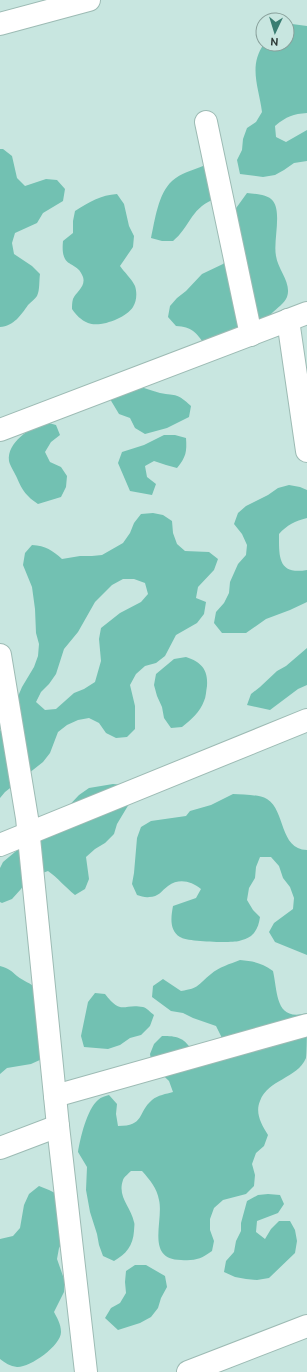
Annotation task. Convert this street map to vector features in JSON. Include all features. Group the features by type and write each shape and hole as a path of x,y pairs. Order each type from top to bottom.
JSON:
{"street":[{"path":"0,24 89,0"},
{"path":"206,122 251,335"},
{"path":"0,430 298,317 307,451"},
{"path":"0,655 29,833 58,1126 86,1372"},
{"path":"0,845 307,720"},
{"path":"55,1096 307,1025"},
{"path":"0,1148 58,1126"},
{"path":"188,1372 307,1326"}],"green space":[{"path":"295,24 307,26 307,113 290,116 275,126 276,137 286,142 307,130 307,161 294,163 275,175 263,177 240,174 237,160 242,150 243,139 247,128 256,122 262,112 256,77 259,52 295,52"},
{"path":"0,149 3,149 12,156 17,178 25,186 46,179 57,180 65,189 63,201 43,213 37,223 15,233 12,243 14,254 32,266 40,274 39,291 36,297 17,319 9,325 0,327"},
{"path":"203,166 215,167 212,200 194,214 179,236 173,241 162,241 151,238 160,200 167,186 179,176"},
{"path":"247,193 268,197 276,206 277,220 275,250 277,261 288,287 287,297 271,314 266,324 205,345 190,329 176,326 168,317 170,306 202,274 223,264 231,256 234,211"},
{"path":"117,194 124,204 129,226 134,236 133,247 120,266 135,286 136,299 130,311 119,318 106,323 88,323 81,319 72,309 74,296 82,287 84,281 77,268 66,261 64,257 63,241 73,233 75,211 95,200"},
{"path":"138,386 180,397 191,406 189,417 167,428 145,434 135,428 130,418 119,414 110,399"},
{"path":"45,422 56,425 60,435 51,442 45,452 50,462 61,467 67,476 66,487 61,497 38,504 25,493 9,461 9,454 16,442 26,432"},
{"path":"164,435 175,435 186,438 186,451 182,461 177,468 154,461 145,466 147,477 156,484 152,495 130,491 118,463 122,452 144,445"},
{"path":"289,485 307,490 307,518 299,520 285,528 279,534 280,557 285,567 290,570 307,570 307,602 266,619 246,633 222,633 214,623 216,612 224,603 229,593 230,582 238,564 246,555 247,545 242,534 234,524 238,513 246,506 278,488"},
{"path":"153,513 163,515 172,521 173,533 177,544 185,551 209,552 218,559 214,570 198,587 196,598 206,602 204,614 197,623 176,635 165,656 156,663 145,666 136,674 130,685 135,706 135,729 127,737 116,738 106,733 99,723 89,718 78,720 67,725 58,732 50,753 43,762 5,792 0,798 0,731 5,727 22,687 34,667 38,656 39,644 36,633 32,587 23,565 25,553 32,545 41,546 48,549 62,559 102,555 123,543 130,533 134,523 141,514","holes":["123,579 134,579 145,583 148,594 141,602 120,613 101,628 99,639 101,661 95,682 74,693 56,709 45,710 36,702 41,692 56,674 64,649 78,632 95,602 112,585"]},
{"path":"307,648 307,685 298,689 270,710 247,705 251,694 277,671 286,666"},
{"path":"186,657 196,661 205,671 207,680 206,696 200,709 192,719 182,727 171,728 164,718 162,707 157,696 154,685 156,674 174,659"},
{"path":"113,784 124,785 129,804 117,824 114,834 105,843 86,857 89,879 85,889 75,895 48,871 27,880 12,899 2,903 0,902 0,868 3,862 64,811 79,795 89,788"},
{"path":"233,794 255,795 267,799 277,812 287,837 298,848 307,850 307,955 275,942 269,932 274,923 293,909 294,898 290,887 283,878 279,866 271,857 260,857 256,867 255,878 249,888 247,900 253,910 260,917 255,932 251,936 241,941 209,942 184,939 176,934 172,927 173,906 196,898 201,889 189,882 176,882 152,897 137,895 132,884 137,838 141,827 151,821 186,816 190,811 211,805"},
{"path":"240,960 257,963 273,971 280,1004 283,1009 289,1013 297,1015 307,1013 306,1058 302,1065 290,1075 269,1088 260,1101 258,1114 268,1135 264,1146 256,1153 252,1164 255,1175 254,1186 246,1194 223,1200 214,1208 210,1219 210,1230 214,1241 212,1251 198,1259 181,1260 170,1258 163,1253 160,1246 158,1238 160,1208 155,1188 142,1171 131,1171 123,1180 122,1192 134,1223 133,1236 128,1249 114,1261 103,1256 99,1245 86,1190 87,1167 78,1152 87,1117 98,1100 109,1095 117,1104 116,1114 118,1126 133,1124 140,1118 147,1105 154,1098 173,1092 169,1081 152,1065 150,1054 154,1044 162,1036 179,1038 186,1042 192,1050 224,1047 216,1026 183,1013 171,1011 152,997 153,986 163,979 181,991 192,989 198,986 218,969"},
{"path":"0,966 10,970 19,978 37,989 42,1059 31,1064 7,1068 0,1074"},
{"path":"95,993 105,994 115,1005 119,1007 136,1006 146,1008 154,1015 150,1026 141,1035 130,1038 120,1045 108,1049 84,1047 81,1036 88,1002"},
{"path":"39,1186 59,1195 65,1238 59,1248 57,1259 64,1279 64,1292 54,1312 60,1324 61,1332 60,1338 56,1344 44,1355 29,1364 17,1367 12,1366 0,1359 0,1239 13,1236 20,1228 24,1205 29,1194"},
{"path":"258,1195 280,1195 284,1204 278,1213 257,1221 256,1232 265,1239 271,1229 279,1221 290,1221 295,1230 297,1241 295,1253 269,1278 257,1280 246,1279 235,1277 224,1272 226,1261 234,1252 236,1241 241,1231 241,1223 247,1201"},
{"path":"135,1265 146,1265 165,1276 167,1287 158,1308 151,1317 140,1323 118,1330 105,1318 111,1308 120,1303 126,1293 126,1271"}]}
